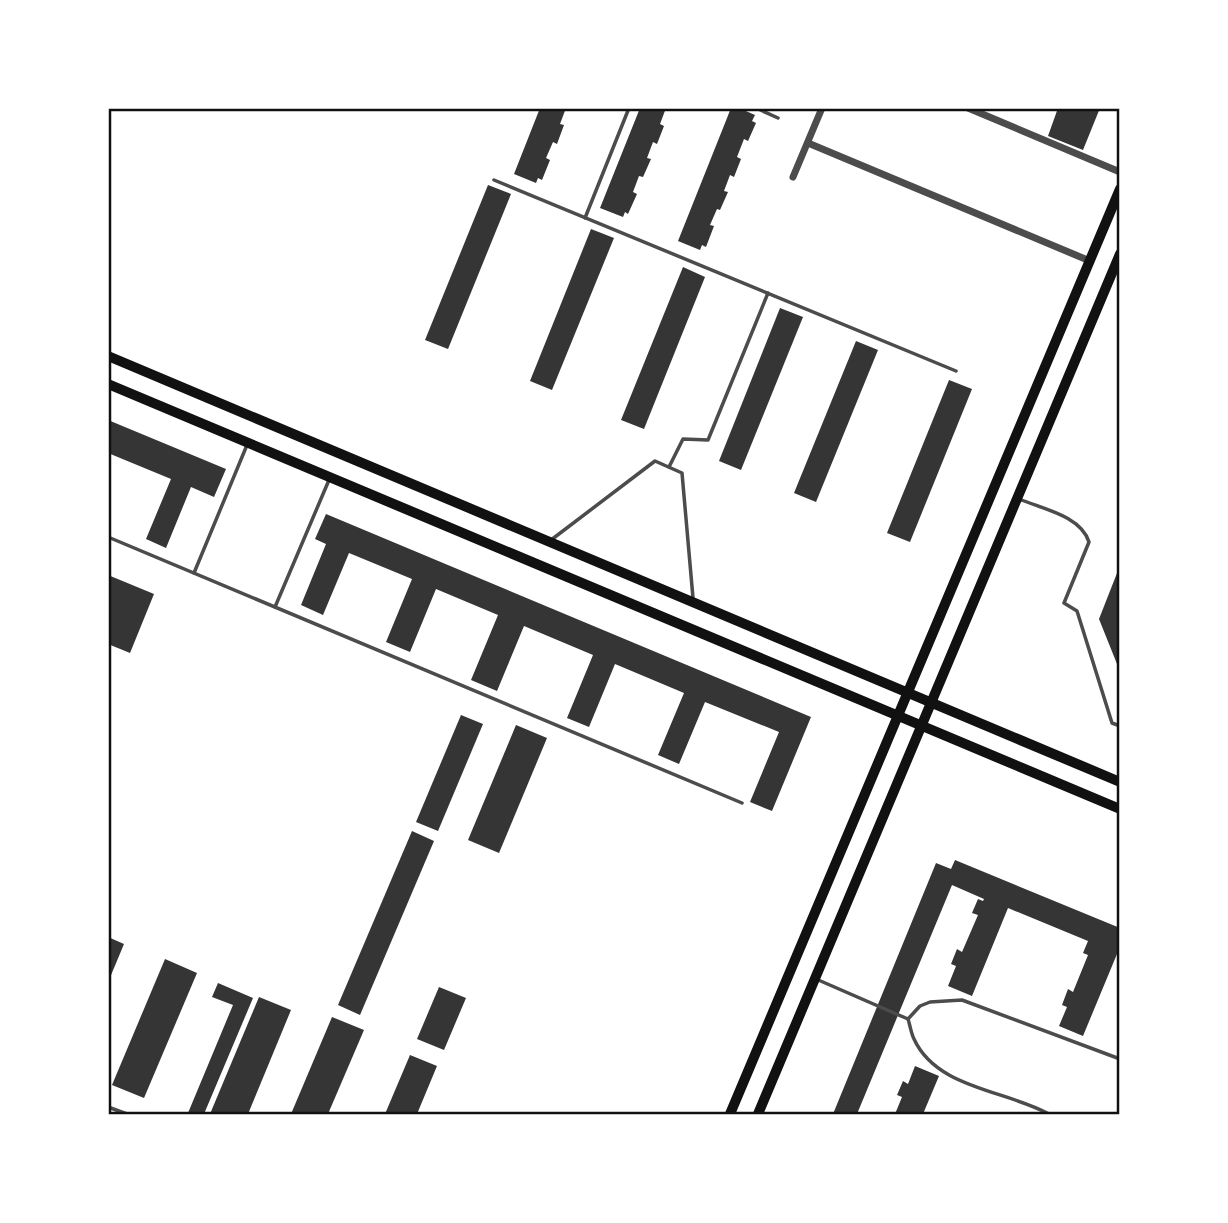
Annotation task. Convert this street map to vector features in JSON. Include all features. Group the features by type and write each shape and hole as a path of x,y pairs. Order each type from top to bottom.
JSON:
{"main road":[{"path":"730,1115 1119,189"},
{"path":"758,1115 1119,254"},
{"path":"108,356 1119,782"},
{"path":"108,384 898,716 924,720 1119,809"}],"street":[{"path":"793,177 822,108"},
{"path":"968,108 1119,172"},
{"path":"808,143 1090,261"}],"lane":[{"path":"585,218 629,108"},
{"path":"756,108 778,118"},
{"path":"494,180 956,371"},
{"path":"669,467 682,439 708,440 768,293"},
{"path":"194,573 248,442"},
{"path":"549,541 655,461 682,473 694,603"},
{"path":"275,607 330,477"},
{"path":"1017,498 1078,524 1086,534 1089,542 1064,603 1077,611 1112,723 1119,726"},
{"path":"108,537 742,803"},
{"path":"815,978 908,1019 915,1041 929,1060 948,1075 1049,1115"},
{"path":"908,1019 920,1006 930,1002 962,1000 1119,1059"},
{"path":"108,1107 127,1115"}],"building":[{"path":"540,108 566,108 560,124 564,125 557,144 553,142 546,158 550,160 542,180 538,178 536,183 514,174"},
{"path":"640,108 666,108 660,124 664,126 657,144 653,142 647,158 651,159 643,177 639,176 633,192 637,194 628,214 625,212 623,217 600,208"},
{"path":"731,108 739,108 755,115 752,121 756,123 748,141 744,139 737,157 741,159 734,177 730,175 724,191 728,192 710,225 714,226 706,247 702,245 700,250 678,241"},
{"path":"1058,108 1100,108 1083,150 1048,136"},
{"path":"488,185 511,194 448,349 425,340"},
{"path":"591,229 614,238 552,390 530,381"},
{"path":"683,267 705,277 644,429 621,420"},
{"path":"780,308 803,317 741,470 719,461"},
{"path":"856,341 878,350 816,502 794,493"},
{"path":"949,380 972,389 910,542 887,533"},
{"path":"108,420 226,469 214,497 191,487 166,548 146,539 171,479 108,453"},
{"path":"326,514 811,717 772,811 750,802 779,732 705,702 679,764 658,755 684,693 615,664 589,727 567,718 593,655 524,626 497,691 471,680 498,615 436,589 410,652 386,642 412,579 349,553 323,615 301,605 326,544 315,539"},
{"path":"1120,568 1119,669 1099,619"},
{"path":"108,575 154,594 130,653 108,644"},
{"path":"461,715 483,724 438,831 416,822"},
{"path":"516,725 547,738 499,853 468,840"},
{"path":"412,831 434,841 360,1015 338,1005"},
{"path":"955,860 1120,928 1120,955 1117,954 1083,1036 1059,1026 1067,1007 1062,1005 1068,989 1073,992 1088,955 1083,953 1088,941 1008,908 972,996 948,986 956,966 951,964 957,949 962,952 978,915 972,913 978,899 984,899 952,885 857,1114 833,1114 936,863 951,869"},
{"path":"108,937 124,944 109,980 108,980"},
{"path":"165,959 197,973 144,1098 112,1085"},
{"path":"218,983 253,998 204,1114 191,1114 188,1113 233,1005 212,997"},
{"path":"439,987 466,998 444,1050 417,1039"},
{"path":"259,997 291,1010 248,1114 210,1114"},
{"path":"332,1017 364,1030 328,1114 291,1114"},
{"path":"410,1055 437,1066 417,1114 385,1114"},
{"path":"915,1066 939,1076 923,1114 895,1114 902,1097 897,1095 903,1081 908,1084"}]}
